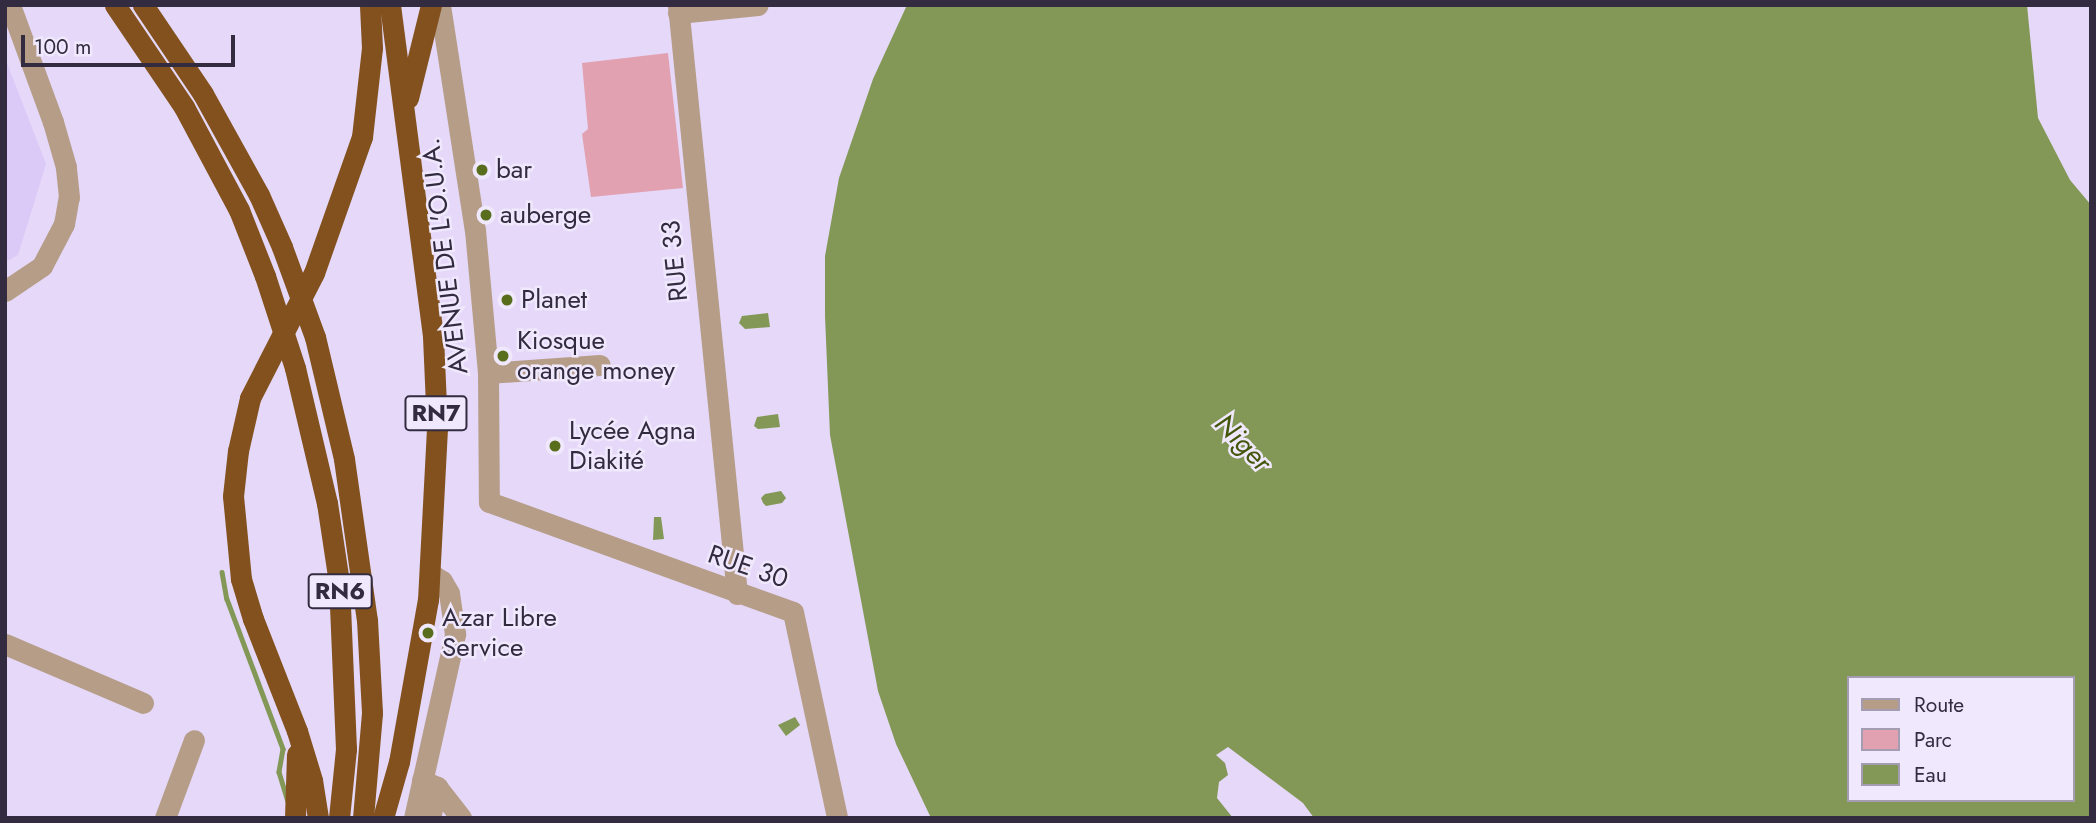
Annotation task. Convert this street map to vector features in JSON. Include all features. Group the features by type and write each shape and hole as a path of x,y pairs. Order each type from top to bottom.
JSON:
{"highway":[{"name":"RN6","path":"115,5 184,107 239,210 265,276 295,368 327,503 340,582 346,749 339,818"},
{"name":"RN6","path":"143,5 203,94 259,195 282,247 315,337 344,459 367,620 372,713 363,818"},
{"path":"358,5 372,48"},
{"path":"318,818 312,780 298,731 253,619 241,579 233,496 238,451 250,398 314,273 362,137 372,48 370,5"},
{"name":"RN7","path":"383,818 399,762 421,648 431,574 437,428 433,336 390,5"},
{"path":"405,110 430,5"},
{"path":"295,818 298,731"}],"street":[{"path":"5,291 42,266 64,224 69,197 66,167 10,5"},
{"name":"AVENUE DE L'O.U.A.","path":"440,5 475,230 488,373 489,502"},
{"path":"678,9 758,5"},
{"name":"RUE 33","path":"678,9 737,594"},
{"path":"488,373 600,365"},
{"name":"RUE 30","path":"489,502 737,594 793,612 836,818"},
{"path":"430,818 430,783 455,634 449,593 442,581 431,574"},
{"path":"5,643 143,703"},
{"path":"165,818 194,740"},
{"path":"414,818 430,783"},
{"path":"430,783 461,818"}],"shaded area":[{"path":"5,58 46,164 18,255 5,262"}],"green space":[{"path":"668,53 683,188 591,197 582,134 588,129 582,63"}],"water":[{"name":"Niger","path":"907,5 2027,5 2038,118 2070,180 2091,205 2091,818 1314,818 1303,803 1228,747 1216,755 1225,763 1228,775 1219,782 1217,798 1233,818 931,818 896,744 878,691 830,435 825,256 839,178 873,79"},
{"path":"768,313 770,327 745,329 739,323 742,316"},
{"path":"778,414 780,427 758,429 754,426 757,417"},
{"path":"781,491 786,498 782,503 766,506 763,503 761,498 765,494"},
{"path":"654,517 661,517 664,539 653,540"},
{"path":"795,717 800,725 786,736 778,725"}],"waterway":[{"path":"222,572 227,599 283,749 279,772 288,801"}],"place":[{"name":"bar","path":"482,170"},
{"name":"auberge","path":"486,215"},
{"name":"Planet","path":"507,300"},
{"name":"Kiosque orange money","path":"503,356"},
{"name":"Lycée Agna Diakité","path":"555,446"},
{"name":"Azar Libre Service","path":"428,633"}]}
